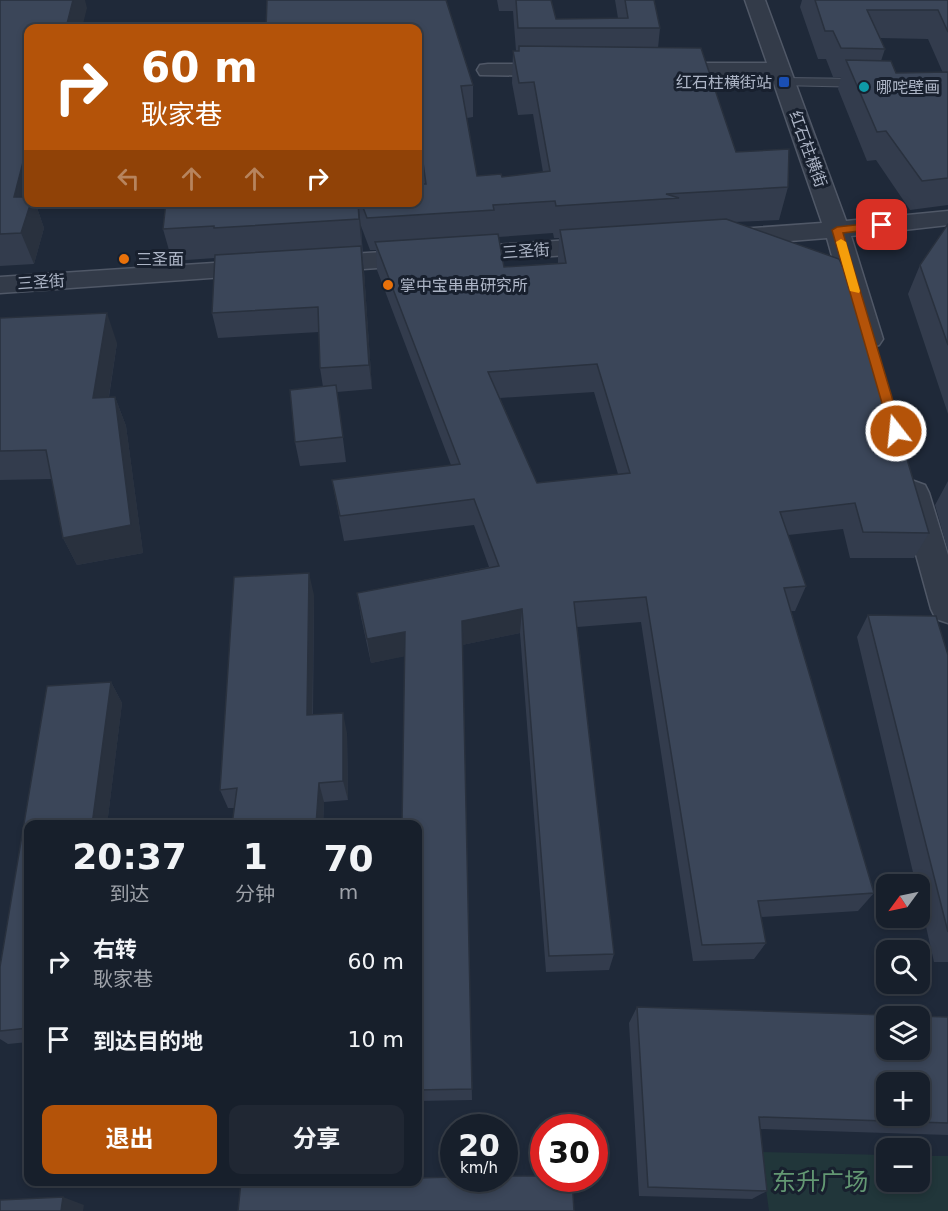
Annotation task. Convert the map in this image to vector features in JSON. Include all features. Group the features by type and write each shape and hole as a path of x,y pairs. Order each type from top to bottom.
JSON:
{"street":[{"name":"红石柱横街","path":"755,0 837,230 878,368"},
{"path":"488,70 581,69"},
{"path":"639,69 782,76"},
{"path":"706,239 837,230 948,218"},
{"name":"三圣街","path":"0,285 622,244"},
{"path":"908,472 948,609"}],"lane":[{"path":"782,76 878,84"}],"green space":[{"name":"东升广场","path":"761,1152 876,1155 876,1192 930,1192 930,1156 948,1156 948,1211 769,1211"}],"building":[{"path":"0,0 73,0 67,24 24,24 24,158 14,197 24,197 24,207 29,207 21,233 0,234"},
{"path":"267,0 446,0 473,85 461,86 477,176 501,174 502,177 550,171 534,82 519,83 513,51 519,51 519,46 701,48 736,152 789,149 788,187 666,194 679,198 556,206 555,201 493,205 494,210 367,218 363,207 422,207 422,184 426,184 422,155 422,24 266,24"},
{"path":"516,0 551,0 556,19 628,18 625,0 654,0 660,28 518,28"},
{"path":"815,0 948,0 948,32 938,10 867,10 885,49 841,48 833,31 825,31"},
{"path":"846,60 891,61 896,73 948,72 948,178 922,181 886,131 877,132"},
{"path":"165,207 358,207 359,219 163,229"},
{"path":"726,219 839,259 862,308 929,533 863,532 855,503 780,512 806,586 784,588 874,893 758,901 766,943 702,945 646,597 574,602 614,954 549,956 522,609 462,621 472,1089 422,1090 422,820 402,820 405,632 367,639 357,593 499,566 474,499 340,516 332,480 460,464 375,242 498,234 504,267 566,263 560,230","holes":["597,364 630,473 537,483 488,372"]},
{"path":"948,224 948,345 920,265"},
{"path":"361,246 369,365 320,368 318,307 212,313 215,255"},
{"path":"107,313 93,398 115,397 131,525 63,538 46,450 0,451 0,318"},
{"path":"336,385 343,437 295,442 290,390"},
{"path":"309,573 307,715 343,713 343,781 319,783 316,820 233,820 237,788 220,790 234,577"},
{"path":"868,615 936,616 948,655 948,932"},
{"path":"111,682 93,820 25,820 47,686"},
{"path":"24,824 24,1028 0,1031 0,967"},
{"path":"637,1007 876,1015 876,1060 930,1060 930,1016 948,1017 948,1123 930,1122 930,1072 876,1072 876,1121 759,1117 767,1191 648,1187"},
{"path":"518,1176 530,1176 530,1192 573,1192 574,1211 238,1211 241,1186 422,1186 422,1178 440,1177 440,1192 518,1192"},
{"path":"63,1197 61,1211 0,1211 0,1200"}],"slow traffic":[{"path":"841,242 855,291"}],"place":[{"name":"红石柱横街站","path":"784,82"},
{"name":"哪咤壁画","path":"864,87"},
{"name":"三圣面","path":"124,259"},
{"name":"掌中宝串串研究所","path":"388,285"}],"route":[{"path":"882,225 837,230 896,431"}]}
